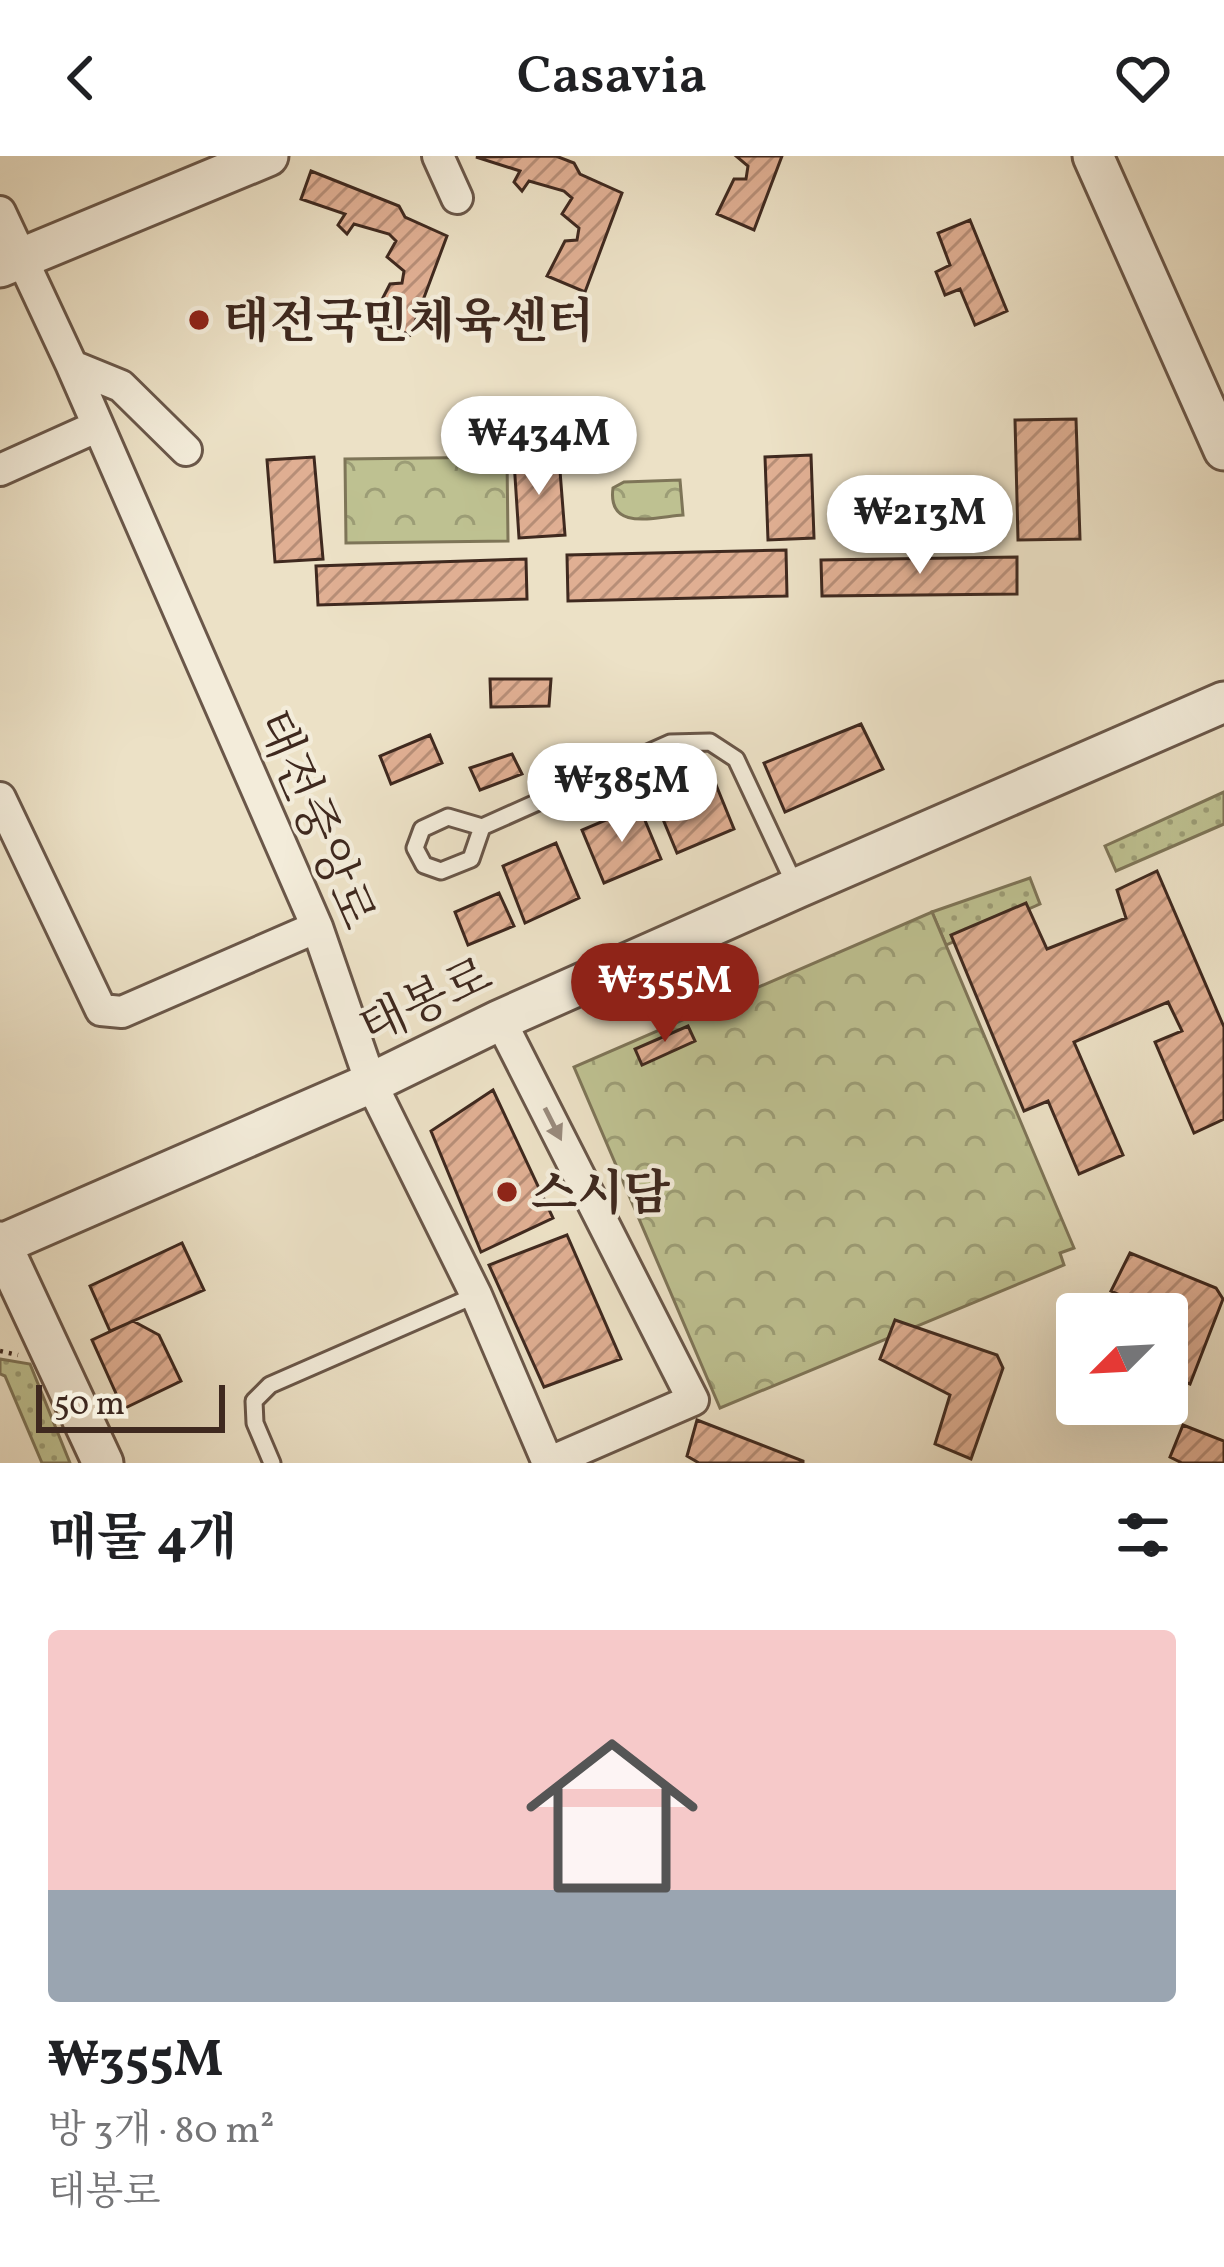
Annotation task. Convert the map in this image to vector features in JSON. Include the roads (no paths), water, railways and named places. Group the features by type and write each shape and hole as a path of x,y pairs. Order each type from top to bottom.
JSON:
{"street":[{"path":"10,263 268,156"},
{"path":"439,156 457,198"},
{"path":"1094,156 1224,449"},
{"name":"태전중앙로","path":"0,212 10,263 72,366 317,927 370,1083 476,1295 548,1463"},
{"path":"72,366 121,386 186,450"},
{"path":"0,470 98,426"},
{"name":"태봉로","path":"0,1244 1224,702"},
{"path":"0,798 101,1010 122,1012 317,927"},
{"path":"500,1020 692,1400 548,1463"},
{"path":"0,1244 104,1463"}],"lane":[{"path":"482,827 670,743 710,742 736,759 796,888"},
{"path":"272,1463 255,1423 254,1401 270,1385 476,1295"}],"place":[{"name":"태전국민체육센터","path":"199,320"},
{"name":"스시담","path":"507,1192"}]}
